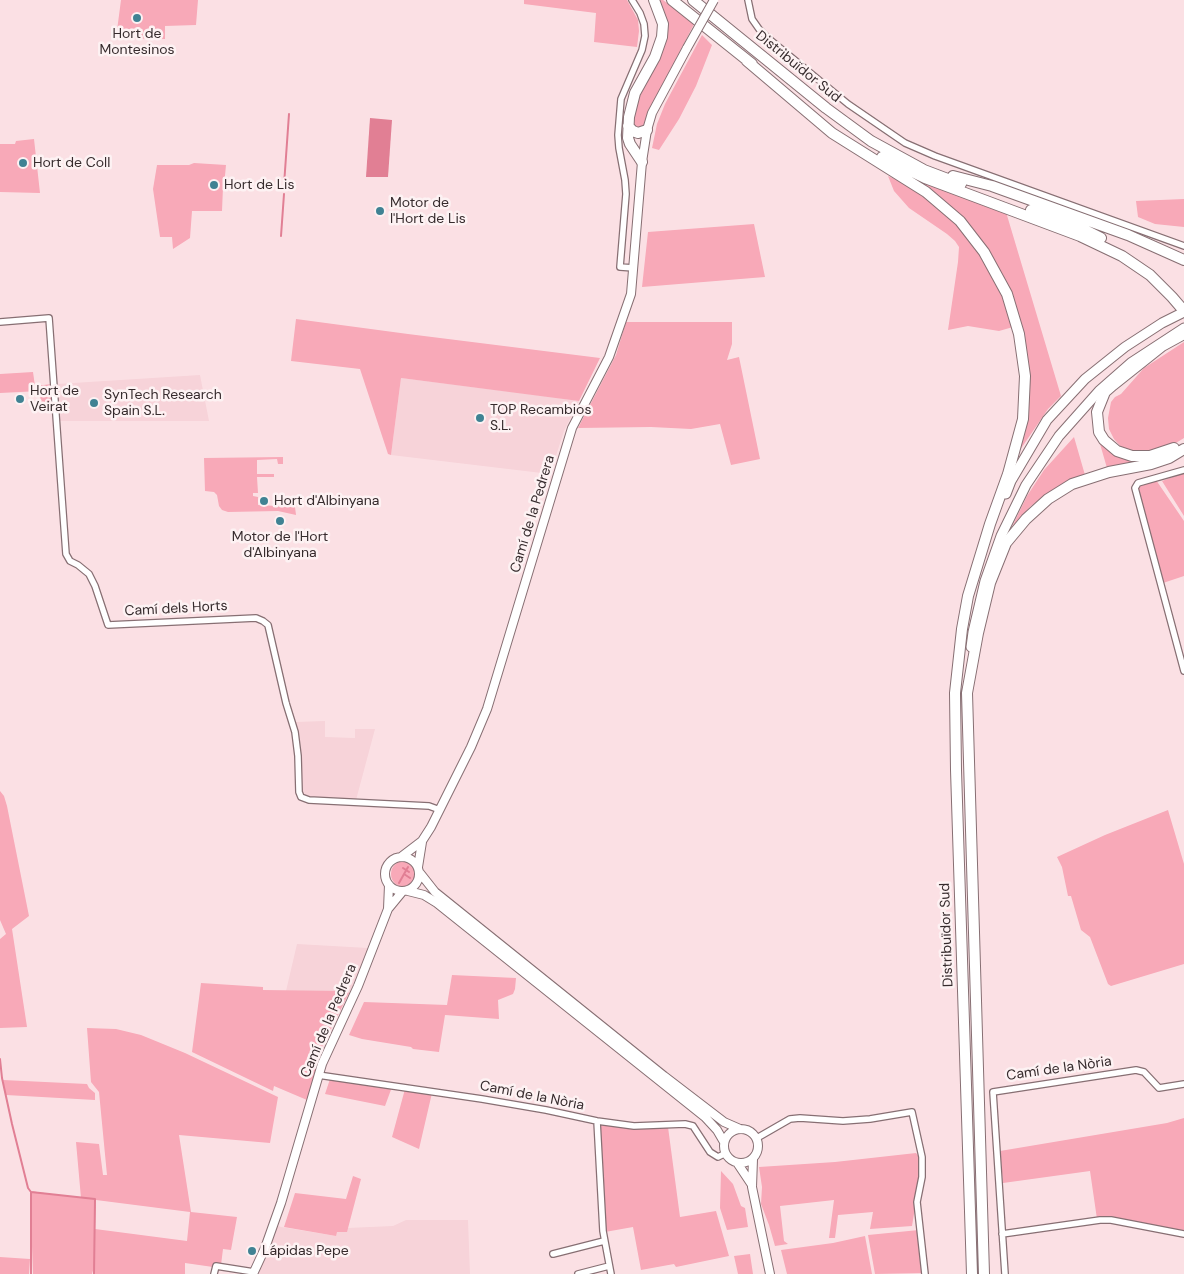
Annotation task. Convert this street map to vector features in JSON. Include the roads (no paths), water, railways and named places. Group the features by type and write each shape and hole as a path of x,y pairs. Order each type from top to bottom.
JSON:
{"highway":[{"path":"642,162 630,144 628,126 635,93 655,57 662,36 662,24 654,0"},
{"name":"Distribuïdor Sud","path":"672,0 832,133 926,192 960,221 984,252 1007,294 1020,334 1025,376 1023,419 1008,474 990,524 968,596 962,629 955,702 971,1274"},
{"name":"Distribuïdor Sud","path":"693,0 826,108 887,151"},
{"path":"747,61 834,128 870,150 925,178 1097,244 1122,256 1178,297"},
{"path":"628,126 633,132 638,133 647,130"},
{"path":"887,151 946,174 992,186 1128,235 1184,260"},
{"path":"887,151 924,170 1081,228 1123,249 1153,270 1178,297 1184,312"},
{"path":"1184,334 1162,346 1105,392 1097,412 1099,432 1104,440 1117,451 1124,454 1150,456 1167,452 1184,443"},
{"name":"Distribuïdor Sud","path":"985,1274 967,693 978,633 990,583 1006,543 1026,518 1048,499 1072,484 1109,472 1160,461 1184,449"}],"main road":[{"path":"968,596 1011,481 1047,420 1085,379 1118,352 1162,323 1184,312"},
{"path":"967,693 973,632 985,581 1001,536 1026,485 1059,436 1099,391 1132,362 1184,328"}],"street":[{"path":"632,0 642,18 645,36 642,50 622,100 618,135 626,194 620,268 634,268"},
{"name":"Camí de la Pedrera","path":"401,857 422,841 440,810 471,747 490,701 572,428 609,357 631,294 642,162 652,113 714,0"},
{"path":"748,0 752,19 768,38 848,104 905,143 935,156 1184,246"},
{"name":"Camí dels Horts","path":"0,322 49,318 66,554 70,561 89,574 108,625 256,618 264,621 268,625 284,696 295,732 299,792 301,796 309,800 429,806 440,810"},
{"path":"1184,470 1138,483 1135,488 1184,671"},
{"name":"Camí de la Pedrera","path":"419,870 422,841"},
{"path":"752,1187 738,1164 731,1160 726,1153 724,1142 718,1130 705,1118 437,903 424,895 395,890 389,885 385,875 386,868 391,862 401,857 412,860 435,892 724,1122 740,1129 749,1130 756,1138 759,1148 753,1159 752,1187 770,1274"},
{"path":"405,891 416,885 419,870"},
{"name":"Camí de la Pedrera","path":"253,1273 265,1248 281,1203 318,1075 358,986 388,909 389,885"},
{"name":"Camí de la Pedrera","path":"388,909 405,891"},
{"name":"Camí de la Nòria","path":"1005,1274 993,1092 1136,1070 1144,1072 1159,1088 1184,1084"},
{"name":"Camí de la Nòria","path":"318,1075 482,1099 596,1121 634,1126 685,1124 693,1126 710,1152 718,1157 726,1153"},
{"path":"756,1138 790,1119 843,1121 870,1119 912,1112 922,1157 922,1177 917,1202 926,1274"},
{"path":"596,1121 604,1241 611,1274"},
{"path":"724,1142 730,1133 740,1129"},
{"path":"738,1164 744,1164 753,1159"},
{"path":"1002,1234 1111,1220 1184,1234"},
{"path":"553,1254 604,1241"},
{"path":"214,1274 216,1266 253,1273"},
{"path":"578,1274 609,1266"}],"waterway":[{"path":"284,185 289,114"},
{"path":"281,236 284,194"},
{"path":"399,883 408,867"},
{"path":"403,868 409,872"},
{"path":"404,874 410,878"},
{"path":"0,1059 2,1078 28,1188 31,1192 95,1199 94,1274"},
{"path":"31,1192 31,1274"}],"place":[{"name":"Hort de Montesinos","path":"137,18"},
{"name":"Hort de Coll","path":"23,163"},
{"name":"Hort de Lis","path":"214,185"},
{"name":"Motor de l'Hort de Lis","path":"380,211"},
{"name":"Hort de Veirat","path":"20,399"},
{"name":"SynTech Research Spain S.L.","path":"94,403"},
{"name":"TOP Recambios S.L.","path":"480,418"},
{"name":"Hort d'Albinyana","path":"264,501"},
{"name":"Motor de l'Hort d'Albinyana","path":"280,521"},
{"name":"Lápidas Pepe","path":"252,1251"}]}
